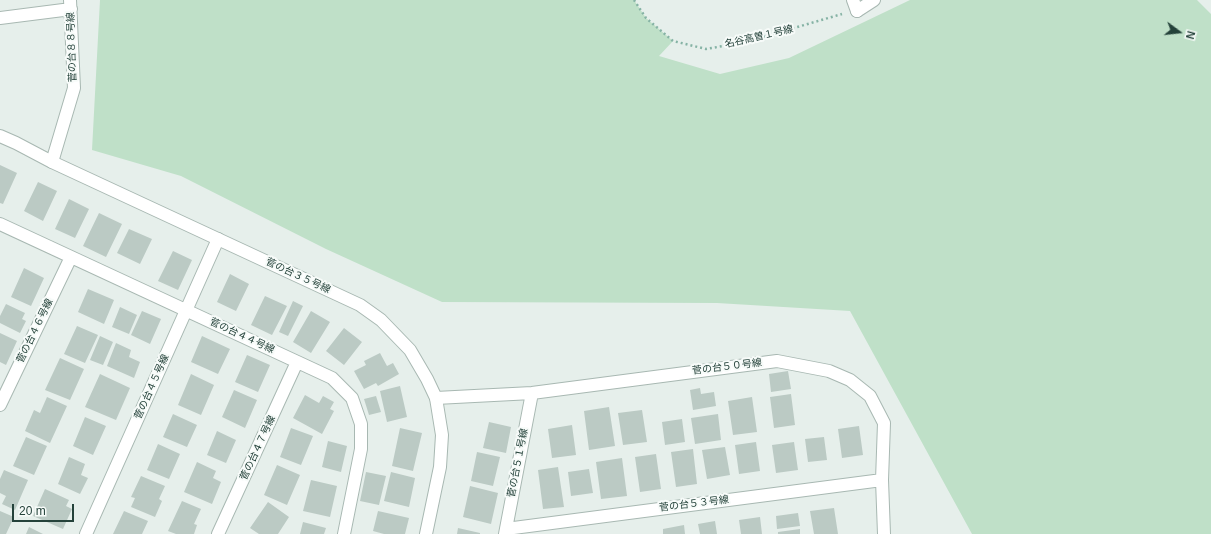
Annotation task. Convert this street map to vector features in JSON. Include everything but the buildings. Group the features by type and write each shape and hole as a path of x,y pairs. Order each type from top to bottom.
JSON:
{"street":[{"path":"855,5 874,0"},
{"path":"0,18 70,4"},
{"name":"菅の台８８号線","path":"52,162 74,88 70,4"},
{"name":"菅の台３５号線","path":"0,136 52,162 360,305 381,320 410,350 436,398 442,435 440,461 426,534"},
{"name":"菅の台４４号線","path":"0,224 332,378 352,398 361,424 361,449 344,534"},
{"name":"菅の台４５号線","path":"86,534 218,239"},
{"name":"菅の台４６号線","path":"0,405 71,257"},
{"name":"菅の台５０号線","path":"436,398 532,392 777,361 829,371 850,380 870,396 884,423 882,480 884,534"},
{"name":"菅の台４７号線","path":"218,534 297,362"},
{"name":"菅の台５１号線","path":"505,532 532,392"},
{"name":"菅の台５３号線","path":"505,532 882,480"}],"path":[{"name":"名谷高曽１号線","path":"634,0 646,18 673,41 706,49 746,42 855,5"}],"green space":[{"path":"100,0 634,0 646,18 673,41 659,56 720,74 789,58 910,0 1197,0 1211,14 1211,534 972,534 850,311 717,303 442,302 326,249 181,176 92,150"}]}
